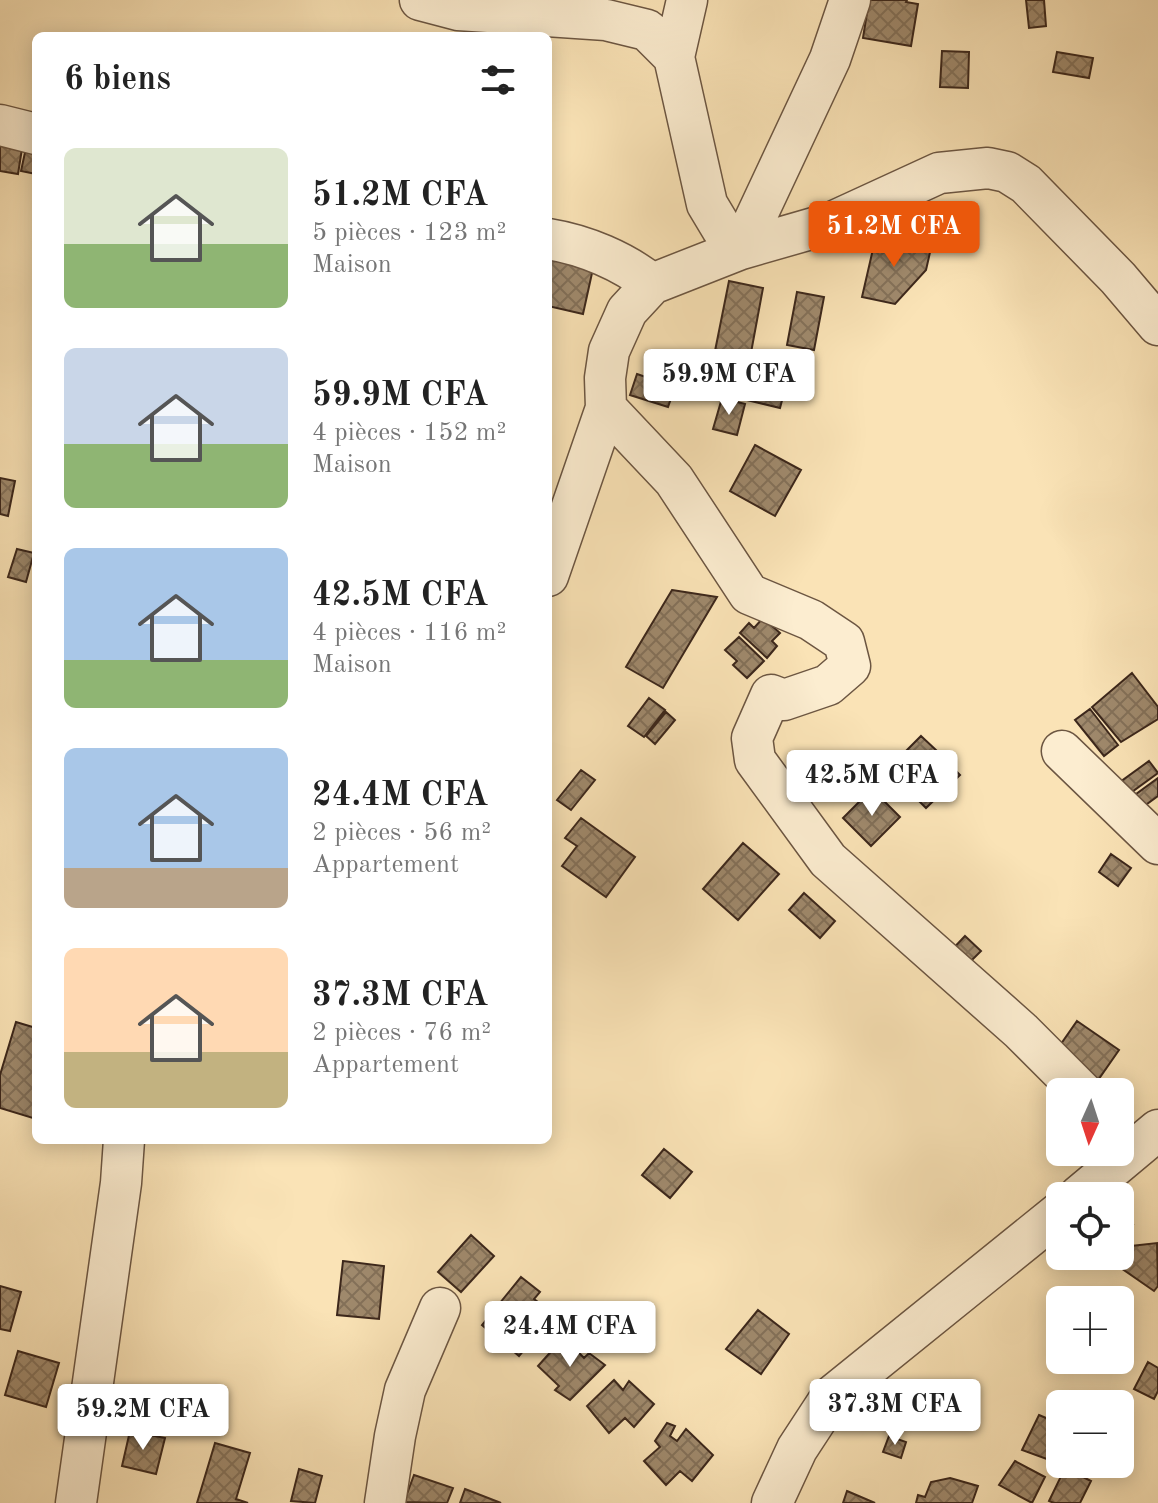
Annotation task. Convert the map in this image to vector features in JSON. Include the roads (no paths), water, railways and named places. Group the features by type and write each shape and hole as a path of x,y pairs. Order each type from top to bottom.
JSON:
{"street":[{"path":"420,0 458,10 606,20 647,30 674,57"},
{"path":"687,0 674,57 707,204 722,229 741,249"},
{"path":"741,249 830,59 850,0"},
{"path":"0,125 32,133"},
{"path":"552,564 606,408 605,378 609,351 627,311 652,284 741,249 828,224 939,173 988,168 1007,172 1026,184 1118,278 1158,325"},
{"path":"552,240 607,256 633,268 652,284"},
{"path":"606,408 674,480 749,594 811,620 844,642 850,666 828,685 784,700 771,695 752,738 755,760 828,860 1021,1031 1068,1078"},
{"path":"1062,751 1158,844"},
{"path":"1093,1182 1138,1136"},
{"path":"76,1503 121,1183 124,1144"},
{"path":"772,1503 797,1449 831,1397 1046,1223"},
{"path":"385,1503 405,1390 440,1308"}]}
